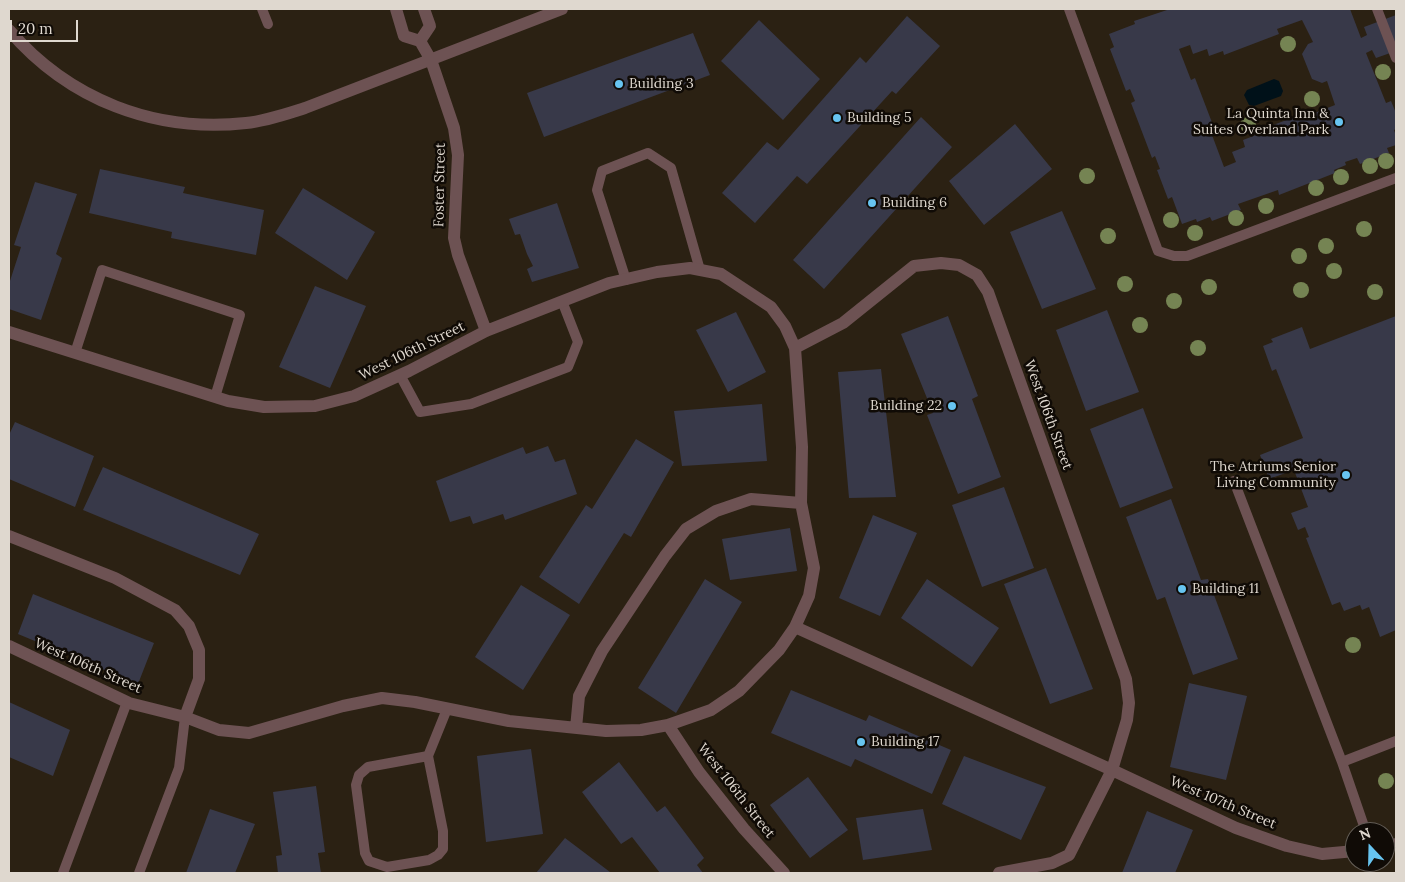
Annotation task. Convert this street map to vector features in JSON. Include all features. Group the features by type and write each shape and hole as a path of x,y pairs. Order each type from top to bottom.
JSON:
{"street":[{"name":"Foster Street","path":"396,9 404,36 420,42 431,60 454,128 458,155 454,238 458,255 486,331"},
{"path":"420,42 430,26 424,9"},
{"path":"9,30 40,60 70,84 113,106 149,118 169,122 213,125 248,123 281,116 562,9"},
{"name":"West 106th Street","path":"794,348 842,323 914,266 941,263 958,265 977,275 988,292 1126,679 1129,703 1127,720 1112,770 1069,854 1052,863 999,873"},
{"name":"West 106th Street","path":"9,332 228,401 264,407 315,406 354,396 486,331 609,283 657,272 690,268 721,274 771,307 785,326 794,348 802,447 801,503 810,540 814,568 809,596 795,627 779,650 739,691 711,710 668,725 641,730 615,731 510,721 382,698 343,706 249,733 219,730 185,717 126,702 9,646"},
{"path":"576,728 579,696 602,651 665,556 686,529 716,511 751,499 801,503"},
{"path":"9,536 115,578 176,610 189,626 199,650 199,679 185,717"},
{"path":"795,627 1112,770"},
{"name":"West 106th Street","path":"668,725 705,779 744,829 784,873"},
{"name":"West 107th Street","path":"1112,770 1236,828 1287,846 1322,854 1345,852"}],"lane":[{"path":"262,9 268,24"},
{"path":"1069,9 1158,251 1174,256 1187,256 1396,178"},
{"path":"1377,9 1396,58"},
{"path":"626,280 597,190 602,171 648,153 671,168 700,270"},
{"path":"75,353 102,270 240,315 215,397"},
{"path":"400,375 420,412 471,404 568,367 578,342 562,301"},
{"path":"1234,481 1342,762 1363,822"},
{"path":"62,873 126,702"},
{"path":"428,756 368,767 359,775 356,785 365,853 368,861 387,867 429,860 438,856 443,849 443,831 428,756 447,709"},
{"path":"140,873 179,768 185,717"},
{"path":"1342,762 1396,741"}],"shaded area":[{"path":"1274,79 1279,81 1283,91 1281,96 1254,106 1249,105 1244,95 1247,90"}],"building":[{"name":"La Quinta Inn & Suites Overland Park","path":"1170,9 1350,9 1361,38 1367,35 1364,27 1396,15 1396,51 1376,58 1372,50 1366,53 1386,103 1391,101 1396,113 1396,129 1394,130 1396,145 1387,148 1389,153 1360,164 1357,158 1345,162 1346,165 1334,170 1335,173 1279,195 1278,190 1238,204 1241,210 1212,221 1210,217 1197,222 1196,219 1182,224 1172,197 1168,199 1157,170 1160,169 1155,156 1152,158 1131,103 1135,101 1130,89 1126,91 1110,49 1114,47 1109,34 1135,24 1134,21","holes":["1302,20 1313,42 1308,44 1302,54 1312,79 1322,83 1327,81 1335,105 1312,114 1310,111 1255,132 1256,135 1243,140 1245,147 1232,152 1236,162 1224,167 1212,135 1216,133 1195,78 1191,80 1179,49 1190,45 1193,54 1207,49 1209,56 1223,51 1224,55 1279,34 1277,29"]},
{"name":"Building 5","path":"907,16 940,46 896,94 892,91 807,184 797,176 755,223 722,193 767,142 778,150 860,57 866,63"},
{"path":"759,20 820,79 783,120 721,61"},
{"name":"Building 3","path":"693,33 710,75 544,137 527,93"},
{"name":"Building 6","path":"921,117 952,147 824,289 793,260"},
{"path":"1015,124 1052,169 984,225 949,181"},
{"path":"100,169 185,187 183,193 264,210 256,255 171,238 172,232 89,213"},
{"path":"35,182 77,194 56,254 62,258 41,320 9,309 9,284 21,247 14,245"},
{"path":"303,188 375,232 347,280 275,233"},
{"path":"557,203 579,268 532,282 527,269 533,266 520,234 515,235 509,219"},
{"path":"1062,211 1096,289 1042,309 1010,232"},
{"path":"315,286 366,306 330,388 279,367"},
{"path":"1107,310 1139,392 1086,411 1056,330"},
{"path":"736,312 766,372 728,392 696,330"},
{"name":"Building 22","path":"948,316 978,396 972,399 1001,477 958,494 927,415 933,413 901,334"},
{"name":"The Atriums Senior Living Community","path":"1396,316 1396,630 1380,637 1369,607 1362,610 1360,605 1344,611 1340,602 1332,605 1306,538 1309,537 1305,527 1298,530 1291,513 1308,507 1294,470 1269,479 1260,455 1303,438 1276,369 1272,371 1263,346 1273,342 1271,339 1302,327 1310,349"},
{"path":"881,369 896,497 849,498 838,372"},
{"path":"762,404 767,461 682,466 674,411"},
{"path":"1143,408 1173,488 1120,508 1090,429"},
{"path":"15,422 94,456 75,507 9,479 9,435"},
{"path":"636,439 674,462 631,537 624,533 579,604 539,577 586,505 592,509"},
{"path":"548,446 555,462 565,459 577,494 505,520 503,514 473,524 470,516 450,522 436,481 523,447 526,454"},
{"path":"103,467 259,534 240,575 83,510"},
{"path":"1004,487 1034,568 982,587 952,505"},
{"name":"Building 11","path":"1171,499 1201,580 1208,579 1238,659 1193,675 1165,597 1157,600 1126,517"},
{"path":"873,515 917,533 880,616 839,598"},
{"path":"790,528 797,571 730,580 722,539"},
{"path":"1046,568 1093,689 1050,704 1004,584"},
{"path":"705,579 742,602 676,713 638,688"},
{"path":"927,579 999,628 972,667 901,618"},
{"path":"521,585 570,615 523,690 475,657"},
{"path":"33,594 154,643 138,684 18,634"},
{"path":"1189,683 1247,696 1226,780 1170,767"},
{"name":"Building 17","path":"791,690 866,721 869,715 951,750 932,794 855,759 851,767 771,733"},
{"path":"9,702 70,730 53,776 9,757"},
{"path":"531,749 543,834 486,842 477,756"},
{"path":"964,756 1046,787 1021,840 942,804"},
{"path":"619,762 657,812 665,806 704,858 697,865 703,873 660,873 632,837 621,844 582,792"},
{"path":"808,777 848,830 810,858 770,805"},
{"path":"316,786 325,852 318,853 321,873 278,873 276,856 282,855 273,792"},
{"path":"210,809 255,824 235,873 186,873"},
{"path":"923,809 932,850 863,860 856,818"},
{"path":"1147,811 1193,830 1175,873 1122,873"},
{"path":"565,838 610,872 536,873"}],"place":[{"name":"Building 3","path":"619,84"},
{"name":"Building 5","path":"837,118"},
{"name":"La Quinta Inn & Suites Overland Park","path":"1339,122"},
{"name":"Building 6","path":"872,203"},
{"name":"Building 22","path":"952,406"},
{"name":"The Atriums Senior Living Community","path":"1346,475"},
{"name":"Building 11","path":"1182,589"},
{"name":"Building 17","path":"861,742"}]}
